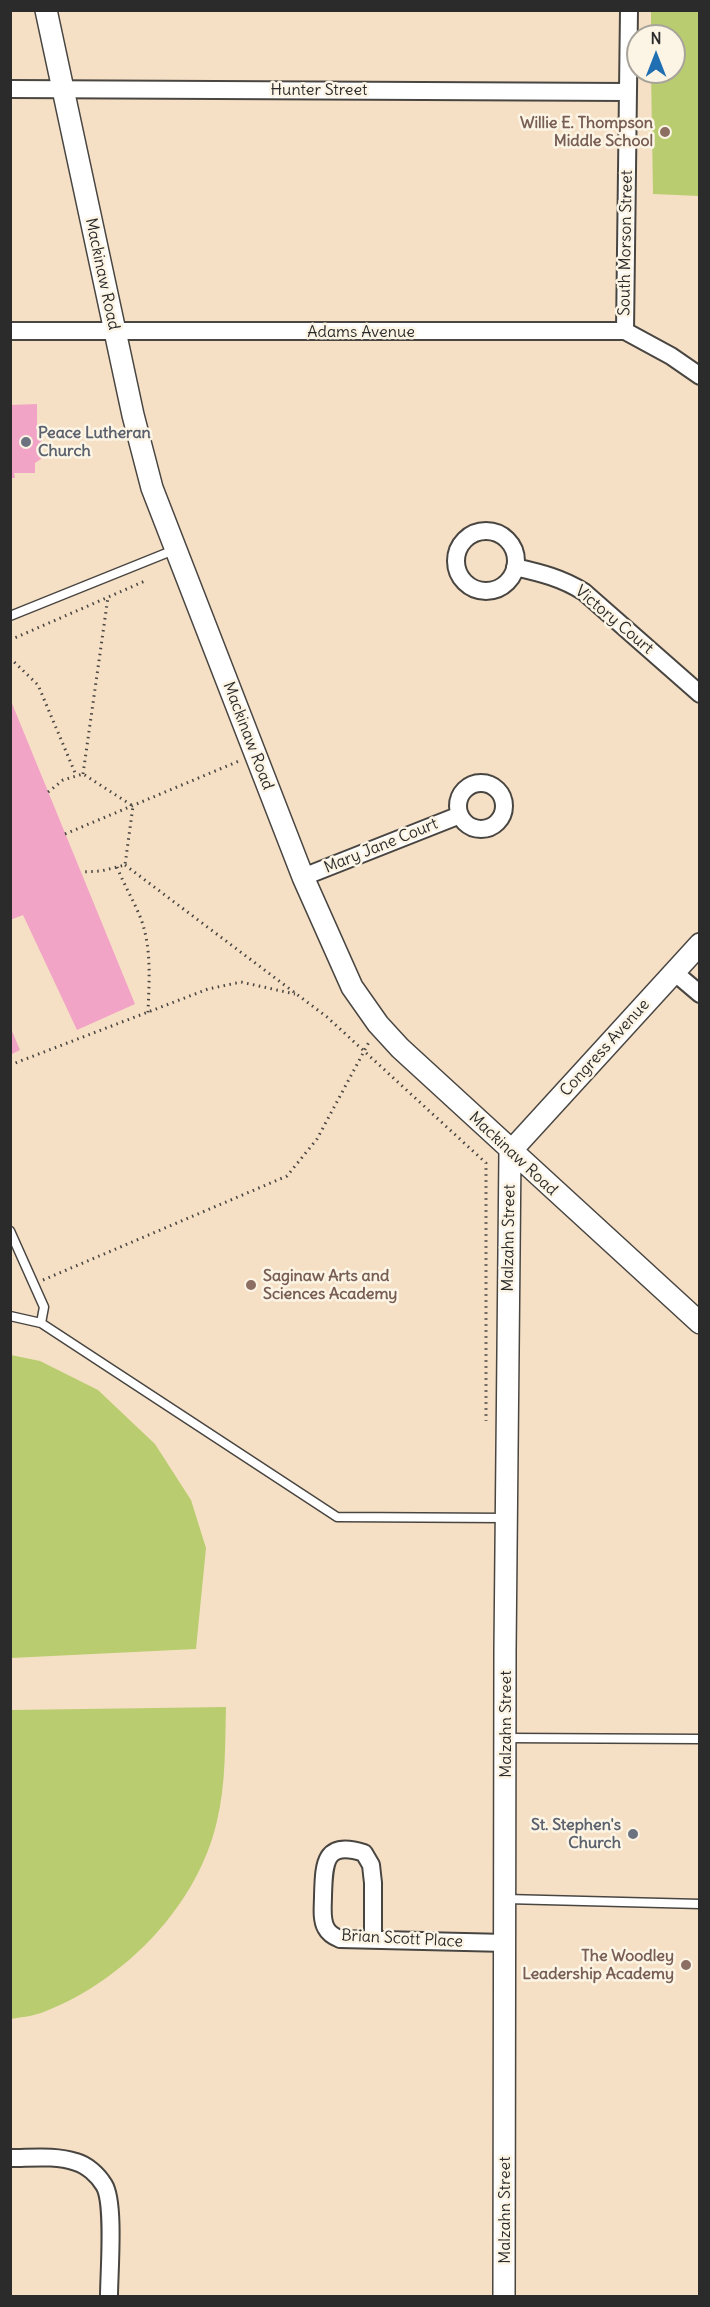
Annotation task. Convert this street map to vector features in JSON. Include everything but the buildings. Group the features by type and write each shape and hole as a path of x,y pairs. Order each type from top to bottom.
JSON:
{"street":[{"name":"Mackinaw Road","path":"46,10 115,332 152,488 303,877 352,987 378,1024 510,1152 699,1323"},
{"name":"South Morson Street","path":"625,331 629,10"},
{"name":"Hunter Street","path":"10,89 628,92"},
{"name":"Adams Avenue","path":"10,331 625,331 671,356 699,376"},
{"name":"Victory Court","path":"516,567 549,575 568,582 584,592 699,694"},
{"name":"Mary Jane Court","path":"303,877 459,815"},
{"name":"Congress Avenue","path":"510,1152 699,944"},
{"path":"674,972 699,994"},
{"name":"Malzahn Street","path":"504,2296 510,1152"},
{"name":"Brian Scott Place","path":"373,1940 371,1864 364,1853 350,1848 340,1849 332,1853 326,1862 323,1920 326,1930 340,1939 373,1940 506,1943"},
{"path":"10,2158 59,2158 78,2162 94,2172 105,2186 110,2202 109,2296"}],"lane":[{"path":"10,616 174,549"},
{"path":"10,1231 44,1307 41,1323"},
{"path":"11,1315 41,1323 337,1517 507,1518"},
{"path":"506,1738 699,1739"},
{"path":"506,1899 699,1904"}],"path":[{"path":"10,640 145,581"},
{"path":"83,774 108,597"},
{"path":"10,658 38,684 76,775"},
{"path":"65,834 255,754"},
{"path":"48,792 54,785 83,774 133,806"},
{"path":"124,865 133,806"},
{"path":"81,872 101,872 124,865"},
{"path":"124,865 299,995 365,1051 486,1163 486,1423"},
{"path":"117,867 141,920 145,936 150,976 148,1013"},
{"path":"10,1065 208,989 241,982 299,995"},
{"path":"42,1281 287,1176 317,1139 378,1024"}],"green space":[{"path":"651,11 699,11 699,196 653,194 651,84 686,84 686,24 651,24"},
{"path":"11,1355 40,1361 98,1390 155,1444 191,1500 206,1548 196,1649 11,1658"},
{"path":"226,1707 224,1778 217,1821 207,1852 193,1882 175,1910 154,1936 103,1980 46,2011 11,2019 11,1710"}],"place":[{"name":"Willie E. Thompson Middle School","path":"665,132"},
{"name":"Peace Lutheran Church","path":"26,442"},
{"name":"Saginaw Arts and Sciences Academy","path":"251,1285"},
{"name":"St. Stephen's Church","path":"633,1834"},
{"name":"The Woodley Leadership Academy","path":"686,1965"}]}
